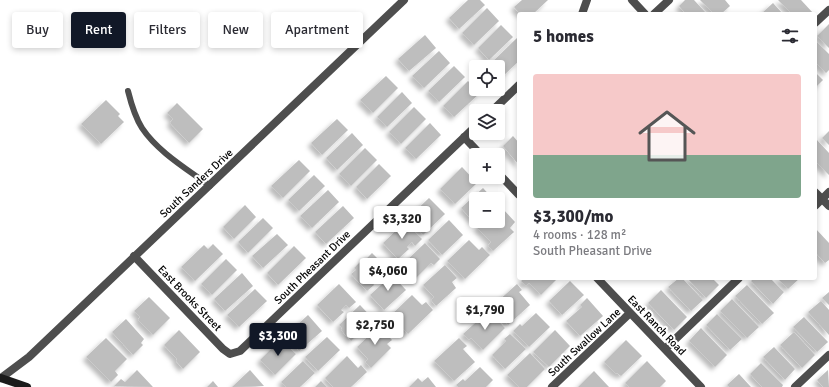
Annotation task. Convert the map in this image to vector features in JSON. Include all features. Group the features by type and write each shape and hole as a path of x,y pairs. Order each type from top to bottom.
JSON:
{"main road":[{"path":"0,377 5,387"},
{"path":"0,377 26,387"}],"street":[{"name":"South Sanders Drive","path":"0,377 29,357 404,0"},
{"path":"583,12 587,0"},
{"path":"632,0 643,12"},
{"path":"656,12 669,0"},
{"path":"817,22 829,10"},
{"path":"499,104 517,87"},
{"name":"South Pheasant Drive","path":"230,354 240,351 469,132"},
{"path":"464,137 474,148"},
{"path":"505,180 517,192"},
{"path":"817,204 829,192"},
{"path":"817,194 829,206"},
{"name":"East Brooks Street","path":"134,256 230,354"},
{"name":"East Ranch Road","path":"599,280 701,387"},
{"path":"665,349 738,280"},
{"name":"South Swallow Lane","path":"552,387 630,313"},
{"path":"795,387 829,355"}],"lane":[{"path":"128,91 132,107 141,128 152,141 210,186"}],"building":[{"path":"468,0 480,0 485,5 459,29 449,18"},
{"path":"522,0 548,0 535,12 518,12 514,7"},
{"path":"685,0 694,0 705,12 684,12 679,6"},
{"path":"700,0 725,0 730,6 723,12 712,12"},
{"path":"778,0 801,0 812,12 790,12"},
{"path":"773,3 781,12 763,12"},
{"path":"487,8 499,21 474,45 462,33"},
{"path":"829,24 829,48 817,36"},
{"path":"501,25 513,37 489,60 478,48"},
{"path":"425,35 436,48 409,71 398,59"},
{"path":"517,38 517,63 505,74 505,60 494,60"},
{"path":"817,42 829,54 829,70 826,73 817,64"},
{"path":"439,51 450,63 424,88 412,76"},
{"path":"454,66 465,77 439,102 428,91"},
{"path":"817,74 823,80 817,86"},
{"path":"386,76 398,88 373,113 360,100"},
{"path":"468,81 469,82 469,96 477,96 454,117 443,106"},
{"path":"402,92 412,103 387,127 377,117"},
{"path":"106,100 120,114 118,116 124,122 101,144 81,124"},
{"path":"177,103 203,129 189,143 170,123 173,119 167,113"},
{"path":"414,107 426,119 401,144 389,132"},
{"path":"337,119 348,130 322,155 311,143"},
{"path":"430,123 441,135 416,159 405,148"},
{"path":"829,131 829,145 822,138"},
{"path":"352,133 363,145 337,170 326,158"},
{"path":"513,136 517,141 517,163 505,148 503,146"},
{"path":"817,140 829,153 829,175 817,163"},
{"path":"365,148 377,160 351,186 339,174"},
{"path":"299,160 310,171 283,198 271,186"},
{"path":"379,164 391,176 367,199 356,187"},
{"path":"462,167 469,174 469,184 476,184 455,204 440,189"},
{"path":"314,175 325,186 299,211 288,200"},
{"path":"483,188 487,192 479,192"},
{"path":"328,190 339,202 312,228 300,216"},
{"path":"429,198 445,214 423,235 407,219"},
{"path":"469,201 469,217 461,208"},
{"path":"245,205 256,217 234,239 223,227"},
{"path":"343,206 354,218 326,244 315,232"},
{"path":"505,211 515,222 510,228 514,232 493,251 488,246 491,242 477,228 505,228"},
{"path":"263,218 273,228 248,253 238,242"},
{"path":"449,220 463,235 442,255 428,240"},
{"path":"405,222 422,239 415,246 412,242 407,247 409,249 398,259 383,243"},
{"path":"817,230 829,243 829,260 825,263 817,254"},
{"path":"277,234 288,245 263,268 252,256"},
{"path":"469,240 479,250 482,247 490,255 465,279 447,261"},
{"path":"425,243 440,259 434,265 431,263 416,278 406,268 409,266 405,262"},
{"path":"213,244 223,254 195,281 181,267 204,245 208,249"},
{"path":"294,246 306,258 278,285 267,273"},
{"path":"372,253 388,269 367,291 351,274 356,270 354,268 361,261 363,262"},
{"path":"226,259 237,270 212,295 201,284"},
{"path":"445,265 457,278 452,282 456,288 436,306 431,300 434,297 423,285"},
{"path":"242,273 253,286 225,311 214,299"},
{"path":"392,275 406,290 384,310 370,295"},
{"path":"556,280 541,295 529,283 526,286 521,281"},
{"path":"677,280 684,280 703,300 691,311 668,287"},
{"path":"689,280 714,280 719,285 706,298"},
{"path":"772,280 784,292 773,304 751,281"},
{"path":"779,280 798,280 788,289"},
{"path":"570,281 584,295 562,315 549,301"},
{"path":"339,284 356,302 349,308 346,305 341,310 344,312 333,322 317,305"},
{"path":"517,284 522,290 519,292 530,305 508,325 496,312 501,308 496,303"},
{"path":"747,285 774,313 762,324 735,296"},
{"path":"255,289 267,301 239,327 227,315"},
{"path":"661,290 687,317 674,330 648,303"},
{"path":"829,292 829,305 822,298"},
{"path":"412,295 422,305 426,302 433,310 408,334 390,316"},
{"path":"149,297 170,318 153,335 138,320 140,317 134,311"},
{"path":"587,298 603,316 580,336 566,321 582,307 580,305"},
{"path":"732,299 759,327 747,338 720,311"},
{"path":"821,301 829,310 829,335 808,312"},
{"path":"360,305 375,321 351,341 341,330 342,328 339,325"},
{"path":"536,313 550,327 529,347 513,331 520,324 522,326"},
{"path":"717,314 742,339 730,350 706,325"},
{"path":"308,315 322,331 299,351 285,336"},
{"path":"484,315 488,320 493,315 505,328 483,350 471,338 469,340 463,334"},
{"path":"804,317 828,342 817,352 793,327"},
{"path":"126,319 144,339 141,343 143,345 133,355 112,332"},
{"path":"379,326 392,340 387,344 391,348 371,368 365,362 368,359 357,347"},
{"path":"701,328 727,355 715,367 689,341"},
{"path":"179,330 200,352 183,369 176,361 177,359 164,345"},
{"path":"555,330 570,346 549,367 533,352"},
{"path":"794,332 815,355 802,368 780,345"},
{"path":"510,334 526,349 505,369 492,355 506,341 504,339"},
{"path":"327,337 340,350 318,371 305,357"},
{"path":"106,338 127,359 115,371 118,375 111,382 86,357"},
{"path":"459,338 467,346 463,349 475,362 454,381 434,361"},
{"path":"281,339 296,354 275,375 260,360"},
{"path":"626,340 642,356 621,376 617,373 616,374 604,362"},
{"path":"774,347 795,369 785,380 763,357"},
{"path":"530,353 545,369 527,387 519,387 507,375"},
{"path":"347,356 358,368 361,365 367,372 351,387 333,387 325,378"},
{"path":"303,361 315,373 300,387 286,387 281,382"},
{"path":"647,361 666,381 660,387 629,387 625,383"},
{"path":"761,363 783,385 782,387 762,387 750,374"},
{"path":"480,367 493,380 486,387 458,387 456,385 463,379 465,381"},
{"path":"137,370 153,387 114,386 121,379 125,382"},
{"path":"250,370 264,386 232,387"},
{"path":"828,370 829,387 823,387 817,380"},
{"path":"594,371 609,387 578,387"},
{"path":"739,374 751,387 729,387 727,385"},
{"path":"428,377 436,387 409,387 418,378 422,382"},
{"path":"213,381 218,387 207,387"},
{"path":"321,381 327,387 315,387"}]}
